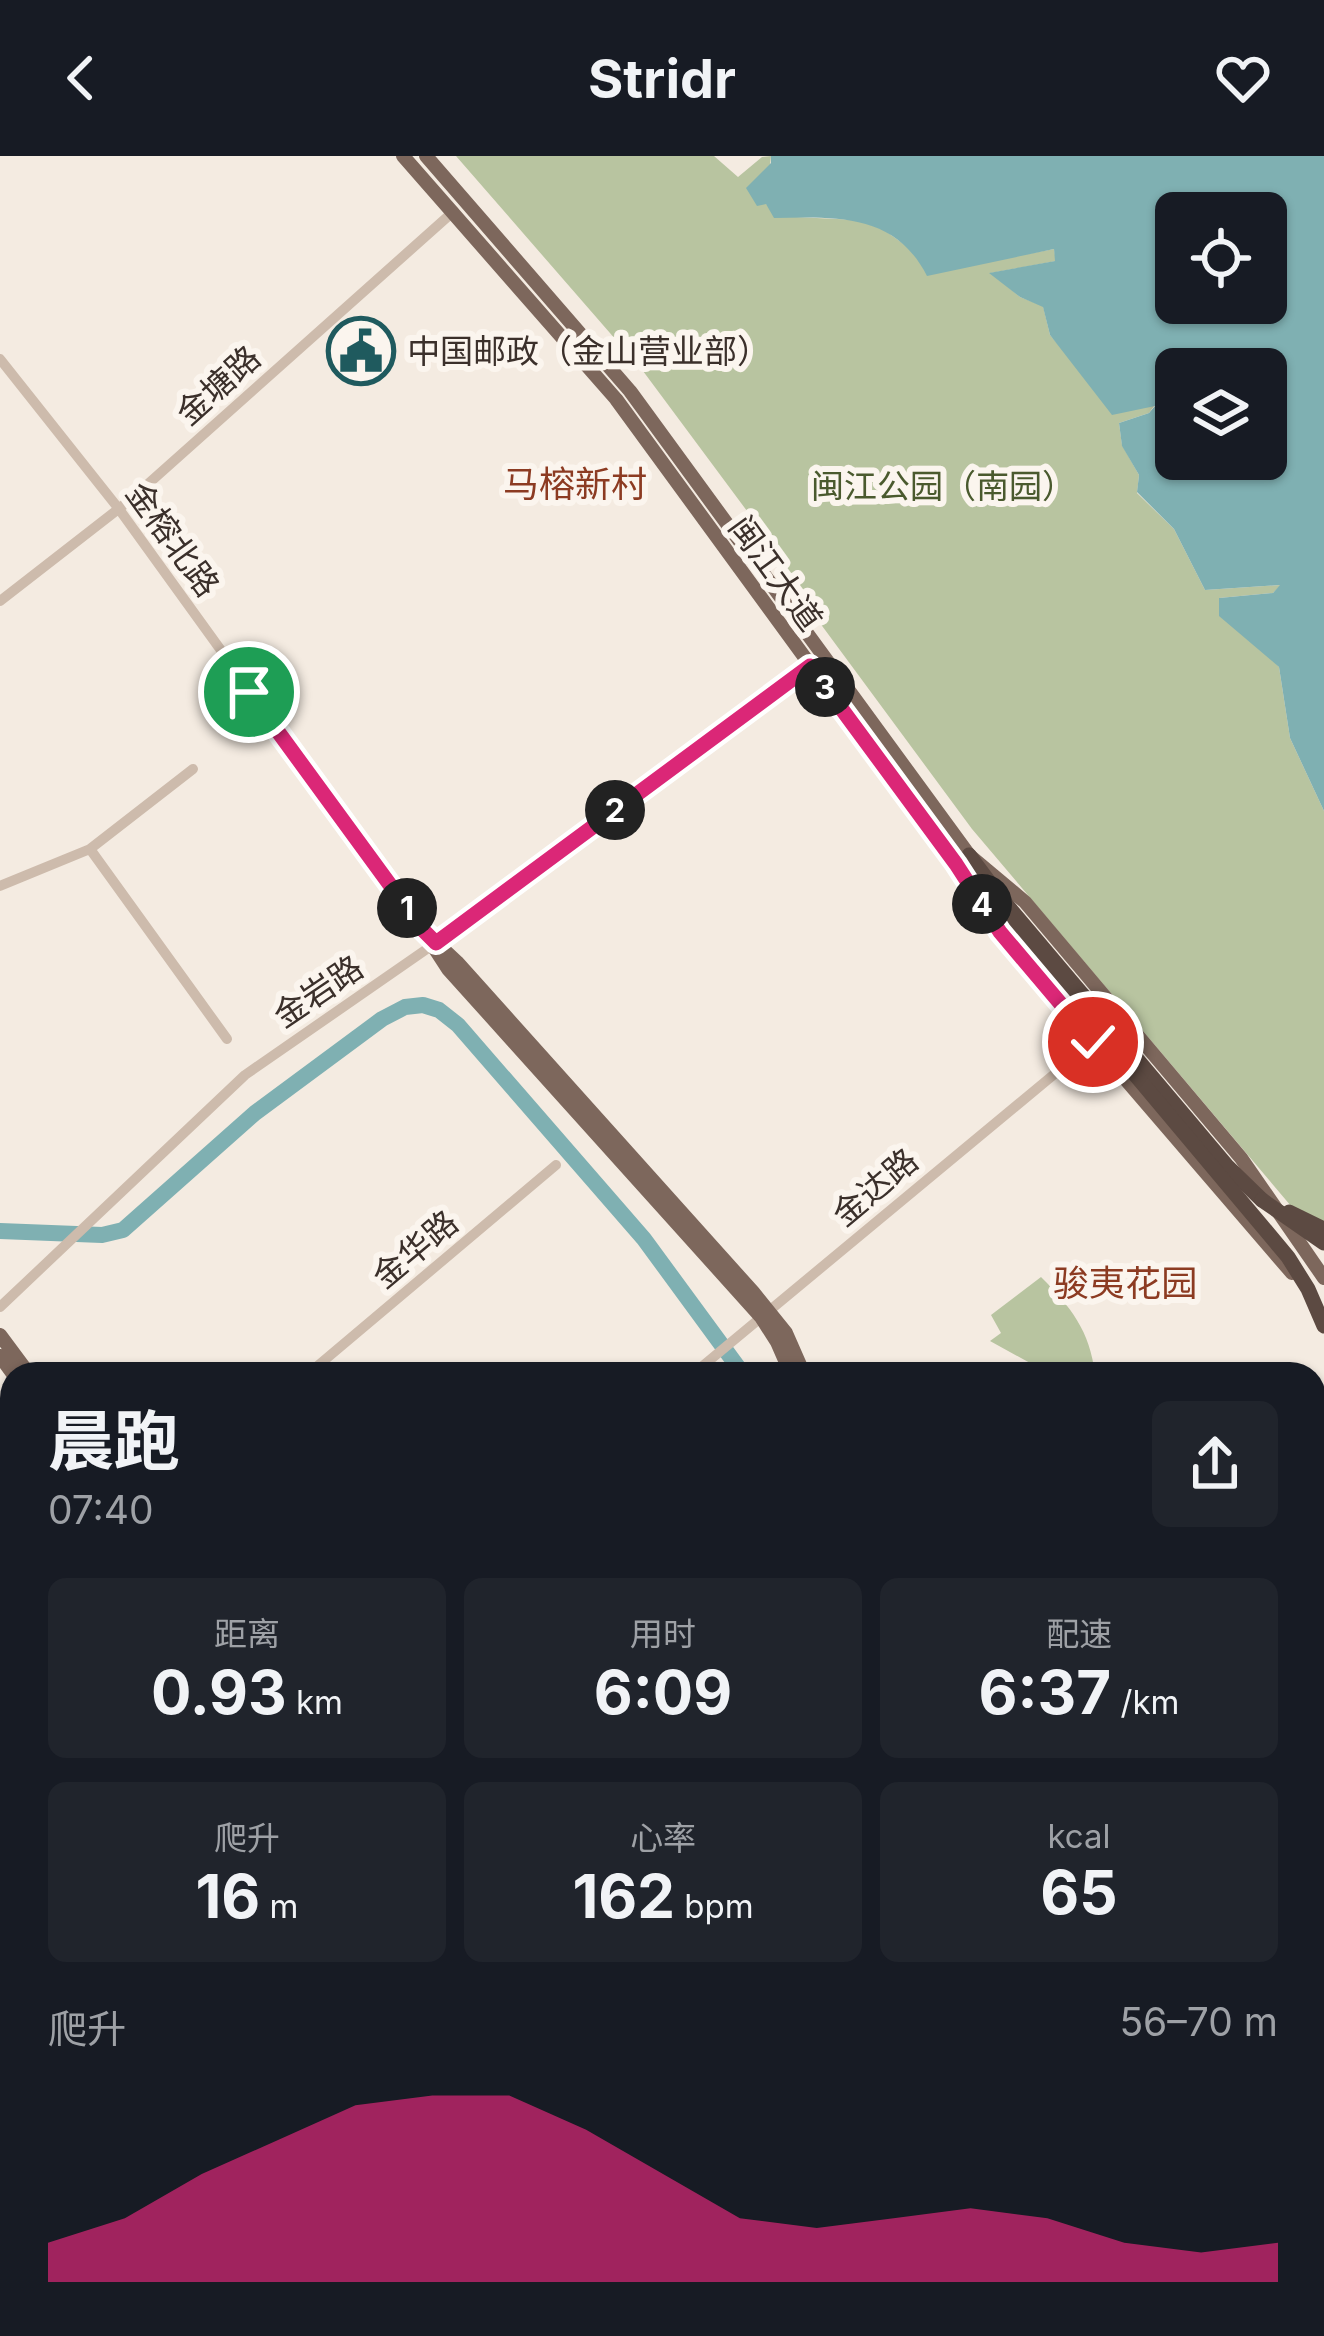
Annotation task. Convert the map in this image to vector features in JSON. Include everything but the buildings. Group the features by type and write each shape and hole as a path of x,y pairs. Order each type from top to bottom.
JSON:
{"highway":[{"path":"963,859 1288,1257 1324,1326"},
{"path":"1084,1005 1228,1167 1262,1200 1324,1243"},
{"path":"1262,1200 1324,1228"}],"main road":[{"name":"闽江大道","path":"403,156 616,399 810,666 963,859 1025,902 1241,1158 1324,1278"},
{"name":"闽江大道","path":"426,156 630,391 963,859 1000,932 1324,1309"},
{"name":"金榕北路","path":"423,930 786,1333 799,1362"},
{"name":"金榕北路","path":"764,1313 785,1362"},
{"path":"0,1335 20,1362"}],"street":[{"name":"金塘路","path":"0,602 119,509 466,201"},
{"name":"金榕北路","path":"0,359 119,509 423,930"},
{"name":"金岩路","path":"0,1307 245,1075 435,944 810,666"},
{"path":"0,886 90,849 193,769"},
{"path":"90,849 227,1039"},
{"name":"金达路","path":"708,1362 1093,1042"},
{"name":"金华路","path":"322,1362 556,1165"}],"green space":[{"name":"闽江公园（南园）","path":"456,156 714,156 738,177 762,157 771,156 766,204 796,217 858,220 884,230 915,252 963,266 1054,249 1056,261 991,273 1020,297 1043,306 1050,335 1073,362 1154,406 1149,413 1119,423 1122,445 1139,475 1137,493 1174,529 1205,590 1281,585 1273,593 1219,598 1279,667 1290,738 1324,811 1324,1245 972,829 769,554 747,511 643,371"},
{"path":"1041,1277 1077,1321 1093,1362 1028,1362 990,1341 1001,1333 991,1315"}],"water":[{"path":"771,156 1324,156 1324,811 1290,738 1279,667 1219,616 1219,598 1273,593 1280,585 1205,590 1174,529 1137,492 1139,475 1122,446 1119,423 1149,413 1155,406 1112,415 1050,335 1043,307 1020,297 989,273 1055,261 1054,249 927,276 914,255 881,230 841,219 774,218 766,204 757,206 746,188 771,163"}],"waterway":[{"path":"0,1231 102,1235 123,1230 255,1113 382,1019 405,1007 423,1005 458,1025 644,1239 734,1362"}],"place":[{"name":"中国邮政（金山营业部）","path":"361,351"}],"district":[{"name":"马榕新村","path":"575,484"},
{"name":"骏夷花园","path":"1125,1283"}],"route":[{"path":"249,692 436,943 810,666 956,864 1000,932 1093,1042"}]}
